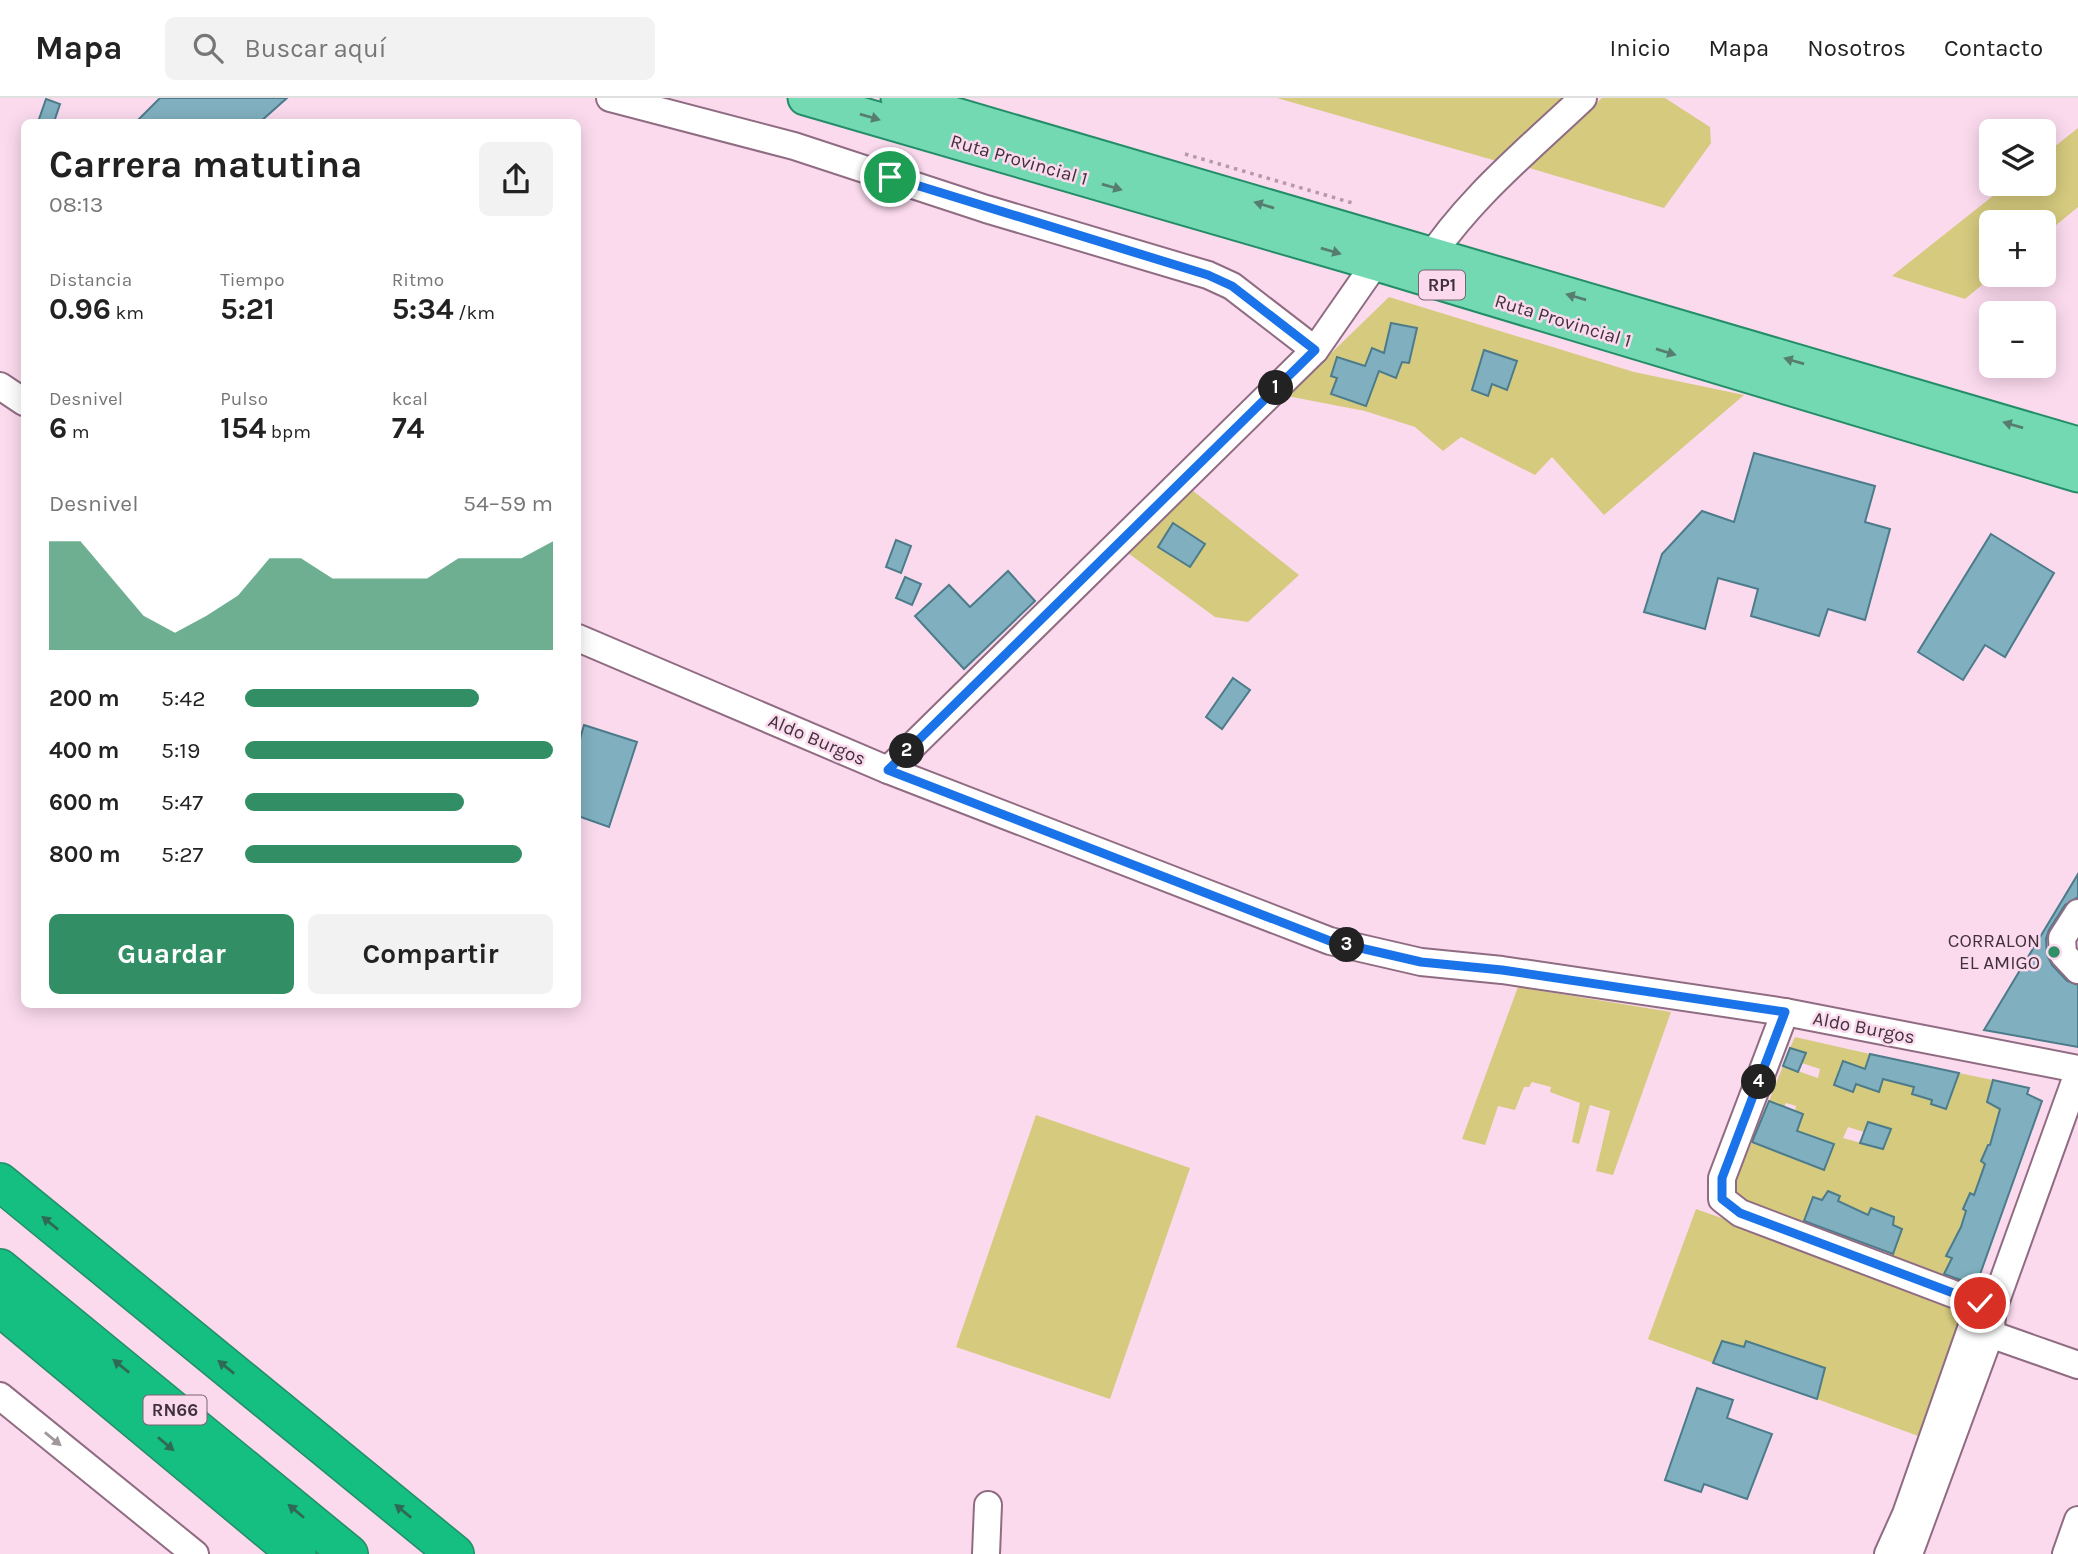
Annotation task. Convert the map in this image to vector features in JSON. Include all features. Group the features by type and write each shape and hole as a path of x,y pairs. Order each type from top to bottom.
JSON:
{"highway":[{"path":"0,1182 456,1554"},
{"name":"RN66","path":"0,1268 349,1554"},
{"name":"RN66","path":"0,1307 297,1554"}],"main road":[{"name":"Ruta Provincial 1","path":"805,98 1383,253"},
{"name":"Ruta Provincial 1","path":"898,98 2078,475"},
{"name":"Ruta Provincial 1","path":"1425,266 2078,444"}],"street":[{"path":"610,98 794,146 986,209 1208,275 1232,286 1315,350"},
{"path":"1425,266 1484,192 1583,98"},
{"path":"888,770 1315,350 1383,253"},
{"path":"0,386 21,400"},
{"name":"Aldo Burgos","path":"581,639 888,770 1330,941 1421,962 1502,970 1785,1012 2078,1071"},
{"path":"2078,913 2062,938 2063,954 2078,970"},
{"path":"1785,1012 1722,1178 1722,1199 1740,1213 1988,1315 2078,1365"},
{"path":"1909,1554 1988,1315 2078,1071"},
{"path":"1888,1554 1988,1315"},
{"path":"0,1396 195,1554"},
{"path":"986,1554 988,1505"},
{"path":"2066,1554 2078,1521"}],"shaded area":[{"path":"1277,98 1566,98 1500,162"},
{"path":"1602,98 1665,98 1710,127 1711,143 1664,208 1526,167"},
{"path":"2078,128 2078,207 2056,225 2056,210 1979,210 1980,287 1965,299 1892,276 1993,196 2056,196 2056,145"},
{"path":"1389,297 1634,372 1744,395 1604,515 1552,457 1535,475 1461,437 1443,451 1415,427 1365,411 1287,396"},
{"path":"1192,490 1299,575 1248,622 1215,617 1128,553"},
{"path":"1518,987 1671,1012 1613,1175 1596,1171 1610,1111 1590,1105 1579,1144 1572,1142 1580,1103 1550,1092 1551,1087 1532,1082 1529,1087 1524,1087 1515,1110 1498,1106 1485,1145 1462,1139"},
{"path":"1795,1037 1870,1054 1861,1080 1879,1091 1890,1058 1913,1063 1906,1085 1914,1087 1912,1094 1932,1100 1931,1104 1945,1109 1959,1073 1993,1080 1987,1102 2000,1109 1994,1147 1987,1145 1981,1161 1985,1164 1976,1195 1970,1193 1963,1209 1967,1211 1956,1241 1953,1240 1946,1255 1952,1258 1944,1275 1892,1256 1902,1229 1893,1225 1894,1217 1871,1208 1867,1219 1838,1201 1840,1196 1829,1191 1822,1200 1813,1197 1802,1226 1751,1208 1736,1195 1736,1177 1752,1142 1792,1158 1802,1133 1797,1131 1802,1114 1795,1111 1796,1106 1786,1103 1784,1107 1769,1101 1783,1066 1818,1078 1820,1069 1802,1063 1805,1053 1790,1048","holes":["1843,1061 1862,1068 1853,1092 1834,1084","1868,1122 1891,1129 1883,1149 1843,1138 1848,1127 1864,1132"]},
{"path":"1036,1115 1190,1168 1110,1399 956,1347"},
{"path":"1696,1209 1970,1306 1921,1437 1817,1399 1825,1368 1747,1341 1744,1347 1722,1341 1713,1363 1648,1339"}],"building":[{"path":"160,98 287,98 263,119 139,119"},
{"path":"46,99 60,104 55,119 39,119"},
{"path":"1391,323 1417,328 1409,363 1402,362 1396,378 1379,371 1366,406 1331,394 1337,378 1331,376 1337,357 1365,366 1372,348 1384,353"},
{"path":"1484,350 1517,361 1507,390 1492,384 1488,396 1472,390"},
{"path":"1754,453 1875,486 1865,522 1890,529 1865,620 1828,609 1819,636 1751,616 1758,589 1718,578 1705,629 1644,612 1662,554 1702,511 1734,522"},
{"path":"1173,523 1205,544 1190,567 1158,547"},
{"path":"1991,534 2054,573 2005,657 1985,645 1963,680 1918,652"},
{"path":"896,540 911,546 901,573 886,567"},
{"path":"1008,571 1035,601 964,669 915,616 949,585 970,607"},
{"path":"905,577 921,584 912,605 896,598"},
{"path":"1233,678 1250,690 1222,729 1206,717"},
{"path":"584,725 637,742 609,827 581,817 581,736"},
{"name":"CORRALON EL AMIGO","path":"2078,874 2078,897 2065,905 2046,939 2047,955 2052,965 2067,981 2078,985 2078,1047 1984,1030"},
{"path":"1790,1048 1806,1053 1798,1072 1783,1066"},
{"path":"1870,1054 1959,1073 1946,1109 1931,1104 1932,1100 1912,1094 1914,1087 1883,1079 1879,1092 1856,1084 1853,1092 1834,1085 1843,1061 1865,1069"},
{"path":"1993,1080 2029,1088 2027,1094 2042,1101 1978,1280 1966,1282 1944,1274 1952,1258 1946,1256 1961,1227 1966,1211 1963,1209 1970,1193 1974,1195 1985,1164 1981,1161 1990,1145 2000,1109 1987,1102"},
{"path":"1769,1101 1803,1114 1797,1131 1834,1144 1824,1170 1752,1142"},
{"path":"1868,1122 1891,1129 1883,1149 1860,1143"},
{"path":"1828,1191 1840,1196 1838,1201 1868,1215 1871,1208 1894,1217 1893,1225 1902,1229 1893,1254 1804,1221 1813,1197 1822,1200"},
{"path":"1722,1341 1744,1347 1746,1341 1825,1368 1817,1399 1713,1363"},
{"path":"1697,1388 1733,1400 1727,1418 1772,1434 1747,1499 1704,1484 1701,1492 1665,1480"}],"place":[{"name":"CORRALON EL AMIGO","path":"2054,952"}],"route":[{"path":"890,177 986,209 1208,275 1232,286 1315,350 888,770 1330,941 1421,962 1502,970 1785,1012 1722,1178 1722,1199 1740,1213 1980,1303"}]}
